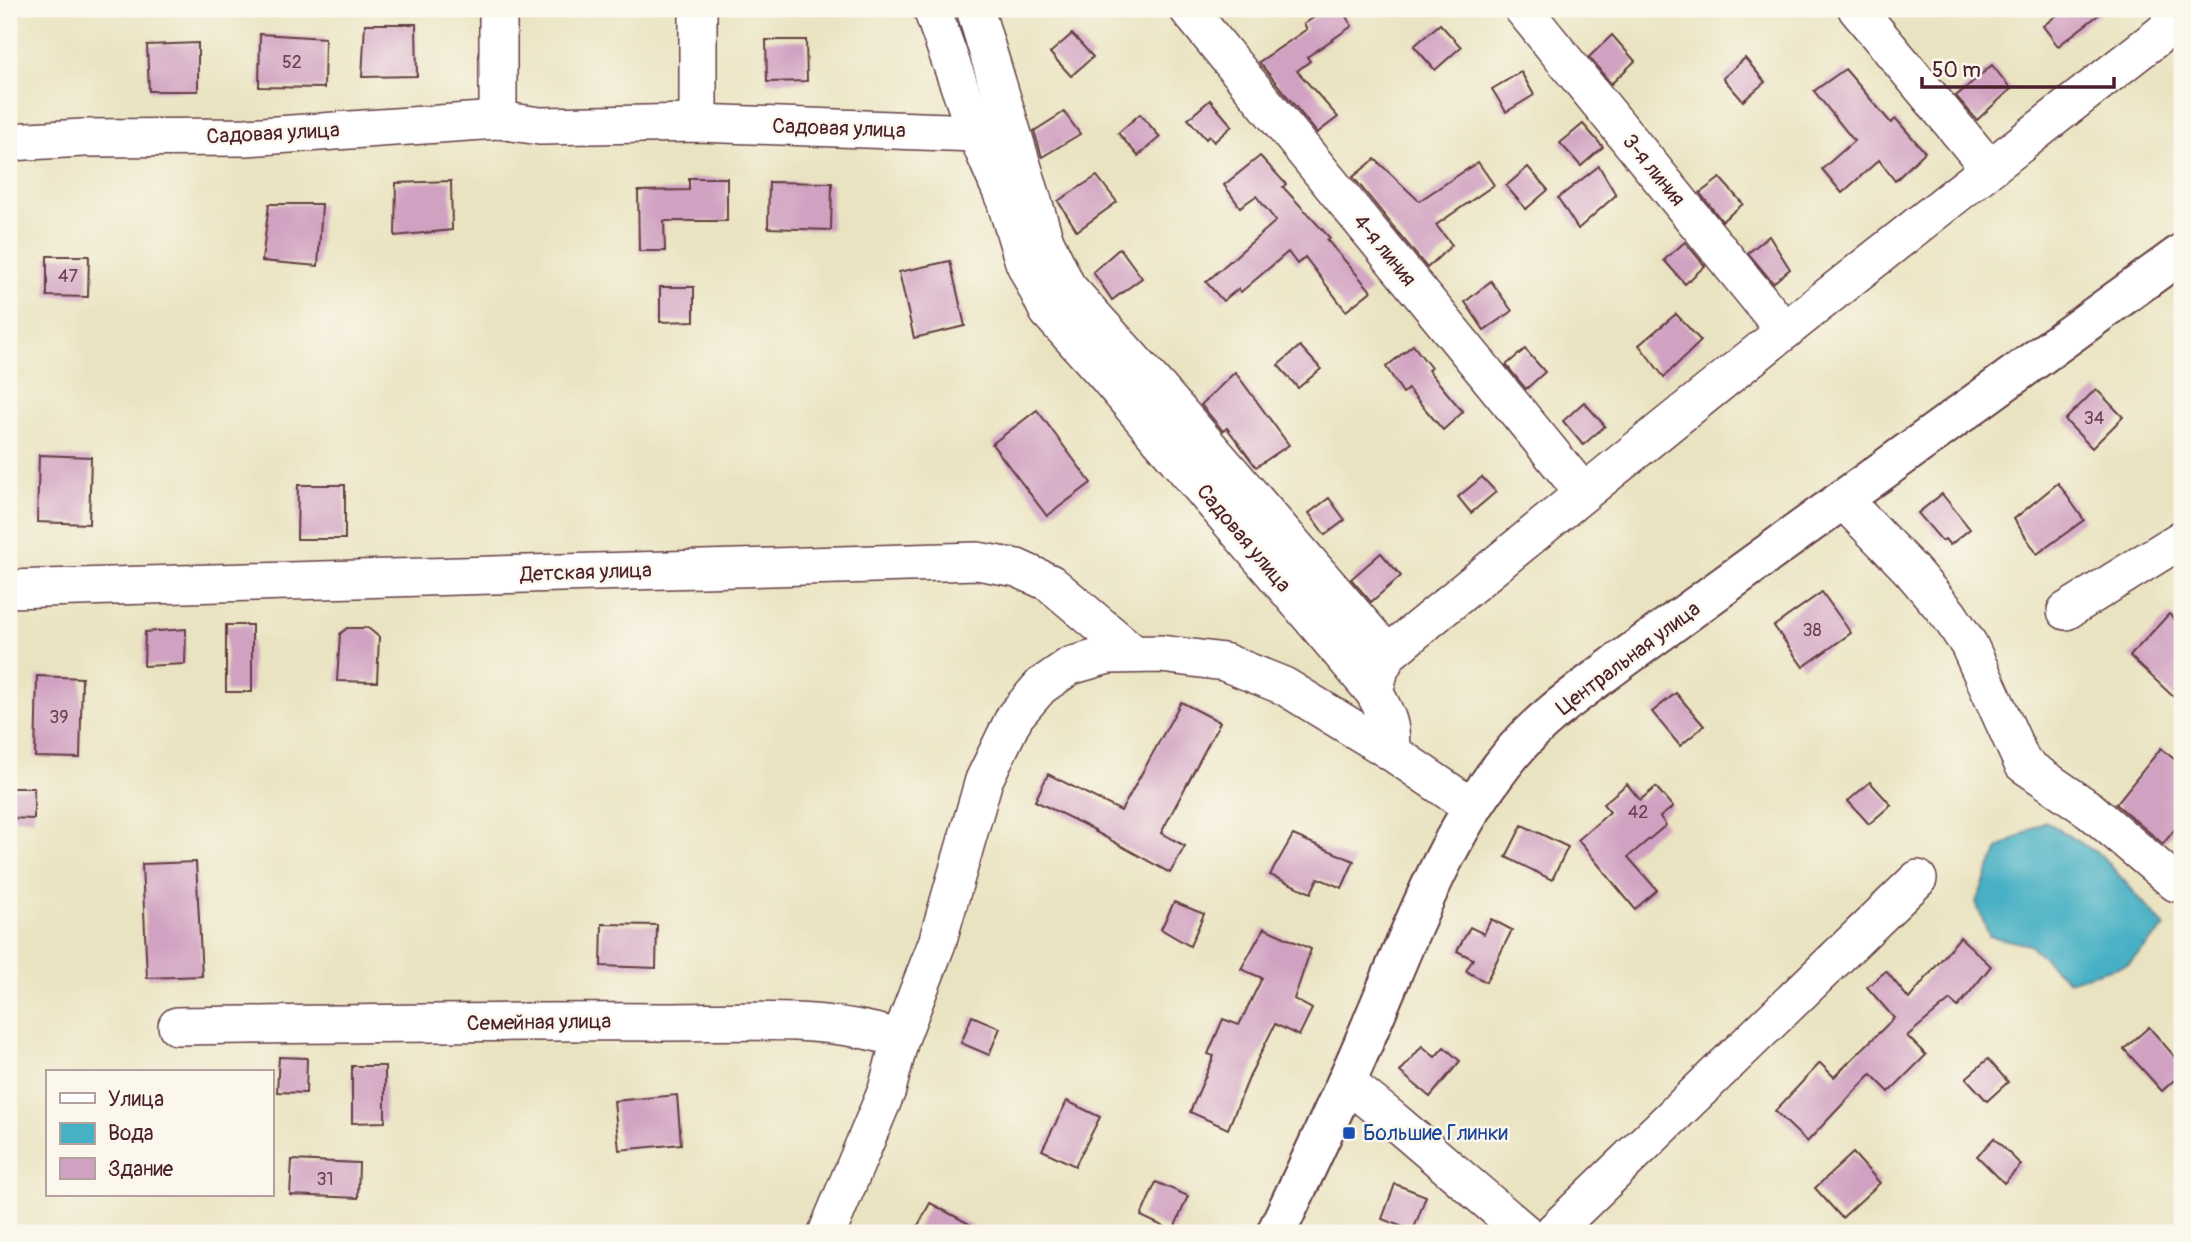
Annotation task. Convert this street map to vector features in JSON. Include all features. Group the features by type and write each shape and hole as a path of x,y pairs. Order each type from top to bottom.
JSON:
{"main road":[{"name":"Центральная улица","path":"1276,1233 1347,1083 1422,905 1472,807 1514,750 1544,721 1619,662 2182,253"}],"street":[{"path":"498,9 498,120"},
{"path":"698,9 698,123"},
{"path":"932,9 976,133"},
{"path":"975,9 1045,241 1068,288 1388,654"},
{"name":"4-я линия","path":"1188,9 1583,492"},
{"name":"3-я линия","path":"1523,9 1785,331"},
{"path":"1857,9 1989,168"},
{"path":"1374,692 1380,669 1388,654 1583,492 2165,31 2175,11"},
{"name":"Садовая улица","path":"9,142 84,138 246,137 498,120 540,126 698,123 976,133 1005,200 1024,262 1048,311 1105,374 1374,692 1390,722 1390,751"},
{"path":"1843,500 1911,570 1949,615 1969,645 2022,764 2090,810 2176,883"},
{"path":"2066,611 2182,539"},
{"name":"Детская улица","path":"9,589 977,561 1017,568 1050,583 1134,654"},
{"path":"827,1233 887,1090 900,1039 937,943 984,780 1015,716 1041,685 1070,666 1108,655 1161,654 1224,662 1284,686 1390,751 1472,807"},
{"path":"1552,1233 1918,879"},
{"name":"Семейная улица","path":"177,1026 617,1021 778,1023 874,1030 900,1039"},
{"path":"1347,1083 1393,1119 1525,1233"}],"water":[{"path":"2045,821 2102,856 2165,927 2128,964 2068,981 2030,945 1989,936 1976,902 1998,849"}],"building":[{"path":"1327,9 1341,9 1352,26 1307,57 1310,61 1297,71 1338,117 1317,133 1259,62 1307,29 1304,24"},
{"path":"2065,9 2106,9 2058,46 2043,26"},
{"path":"365,24 416,24 417,76 362,77"},
{"path":"1440,24 1461,47 1435,70 1414,46"},
{"path":"260,34 325,38 324,88 259,87"},
{"path":"1072,34 1093,57 1071,76 1050,53"},
{"path":"1612,35 1635,61 1611,84 1589,57"},
{"path":"766,40 806,40 807,81 767,82"},
{"path":"198,43 198,91 149,91 147,45"},
{"path":"1745,58 1765,82 1743,101 1723,78"},
{"path":"1992,65 2011,89 1977,120 1956,96"},
{"path":"1845,69 1891,123 1896,119 1925,152 1895,181 1879,160 1842,193 1822,169 1854,141 1814,91"},
{"path":"1521,72 1534,95 1506,112 1492,89"},
{"path":"1210,100 1232,126 1214,142 1209,136 1206,139 1188,119"},
{"path":"1064,112 1080,134 1042,157 1034,131"},
{"path":"1140,114 1160,137 1138,156 1118,133"},
{"path":"1583,124 1603,147 1581,166 1560,143"},
{"path":"1260,156 1286,184 1283,187 1330,238 1327,240 1371,291 1346,311 1305,257 1297,264 1288,252 1241,292 1238,289 1223,301 1206,282 1276,221 1256,196 1240,207 1224,185"},
{"path":"1375,159 1419,201 1478,162 1494,185 1436,225 1452,245 1427,268 1353,177"},
{"path":"1599,166 1616,195 1578,229 1558,198"},
{"path":"1528,167 1548,190 1526,209 1506,186"},
{"path":"1097,176 1117,202 1077,231 1058,201"},
{"path":"689,178 727,178 727,221 664,221 665,251 639,251 638,191 689,190"},
{"path":"1720,178 1743,204 1722,221 1700,193"},
{"path":"451,181 452,230 395,236 396,183"},
{"path":"769,182 832,183 831,230 768,228"},
{"path":"269,204 322,204 318,266 262,261"},
{"path":"1769,236 1790,269 1773,283 1748,253"},
{"path":"1685,242 1705,266 1685,284 1664,260"},
{"path":"1120,248 1142,278 1112,300 1093,272"},
{"path":"47,256 89,256 88,297 47,296"},
{"path":"950,261 965,326 914,338 899,272"},
{"path":"1491,281 1512,311 1484,330 1465,302"},
{"path":"660,287 694,287 694,321 660,322"},
{"path":"1676,314 1701,341 1664,377 1639,345"},
{"path":"1413,345 1431,368 1428,370 1463,412 1443,430 1408,389 1403,393 1386,367"},
{"path":"1300,346 1321,369 1298,388 1278,365"},
{"path":"1525,349 1545,372 1526,389 1506,365"},
{"path":"1235,372 1289,445 1256,467 1227,428 1223,431 1201,405"},
{"path":"2096,389 2123,417 2092,448 2065,420"},
{"path":"1584,402 1605,426 1583,445 1563,421"},
{"path":"1037,410 1091,483 1047,516 992,444"},
{"path":"39,455 91,457 89,524 37,522"},
{"path":"1482,477 1496,492 1471,513 1458,497"},
{"path":"2058,483 2084,520 2037,554 2014,519"},
{"path":"298,485 345,485 345,539 297,539"},
{"path":"1942,494 1970,529 1950,545 1945,539 1942,541 1918,513"},
{"path":"1329,498 1345,520 1325,535 1309,513"},
{"path":"1381,553 1401,576 1371,602 1351,579"},
{"path":"1822,592 1851,633 1803,667 1774,626"},
{"path":"2169,614 2182,626 2182,705 2130,656"},
{"path":"226,625 252,625 252,692 226,692"},
{"path":"347,628 368,628 379,637 377,682 337,681 340,634"},
{"path":"186,629 185,664 144,666 145,632"},
{"path":"37,676 82,678 80,758 35,757"},
{"path":"1676,693 1704,726 1680,746 1652,712"},
{"path":"1181,702 1220,722 1161,833 1185,846 1170,873 1095,830 1035,801 1048,774 1121,811"},
{"path":"2161,748 2182,766 2182,820 2163,844 2116,804"},
{"path":"1870,782 1891,805 1869,824 1848,801"},
{"path":"1627,784 1640,800 1656,787 1673,807 1660,817 1666,825 1628,857 1657,890 1635,909 1578,840 1610,812 1603,804"},
{"path":"9,788 34,788 34,819 9,818"},
{"path":"1522,825 1568,847 1552,880 1506,857"},
{"path":"1293,835 1354,861 1342,888 1318,878 1311,893 1270,875"},
{"path":"196,862 202,976 147,978 142,864"},
{"path":"1174,902 1204,914 1190,946 1161,929"},
{"path":"1491,919 1512,930 1486,982 1466,971 1473,959 1457,951 1470,927 1484,934"},
{"path":"602,924 657,925 656,968 601,966"},
{"path":"1264,928 1311,949 1294,999 1312,1009 1299,1036 1275,1024 1228,1129 1190,1112 1214,1056 1208,1054 1223,1019 1239,1025 1262,978 1241,969"},
{"path":"1960,937 1991,966 1958,1007 1950,1000 1907,1036 1926,1055 1889,1092 1871,1074 1807,1142 1775,1111 1820,1063 1834,1077 1894,1018 1867,987 1886,971 1909,999"},
{"path":"972,1016 1000,1028 989,1055 961,1043"},
{"path":"2149,1027 2182,1065 2182,1073 2162,1091 2124,1049"},
{"path":"1422,1046 1435,1057 1444,1047 1460,1061 1430,1097 1400,1072"},
{"path":"279,1057 307,1058 306,1093 277,1092"},
{"path":"1988,1059 2008,1082 1987,1101 1966,1078"},
{"path":"352,1066 385,1066 385,1122 352,1123"},
{"path":"677,1095 681,1144 619,1150 614,1101"},
{"path":"1067,1101 1100,1117 1075,1166 1042,1150"},
{"path":"1994,1138 2021,1165 2004,1183 1977,1156"},
{"path":"1853,1153 1880,1183 1842,1218 1815,1188"},
{"path":"292,1160 359,1163 358,1198 290,1195"},
{"path":"1156,1182 1188,1196 1173,1231 1141,1216"},
{"path":"1395,1184 1426,1196 1413,1231 1382,1219"},
{"path":"930,1203 986,1233 914,1233"}],"place":[{"name":"Большие Глинки","path":"1349,1133"}]}
